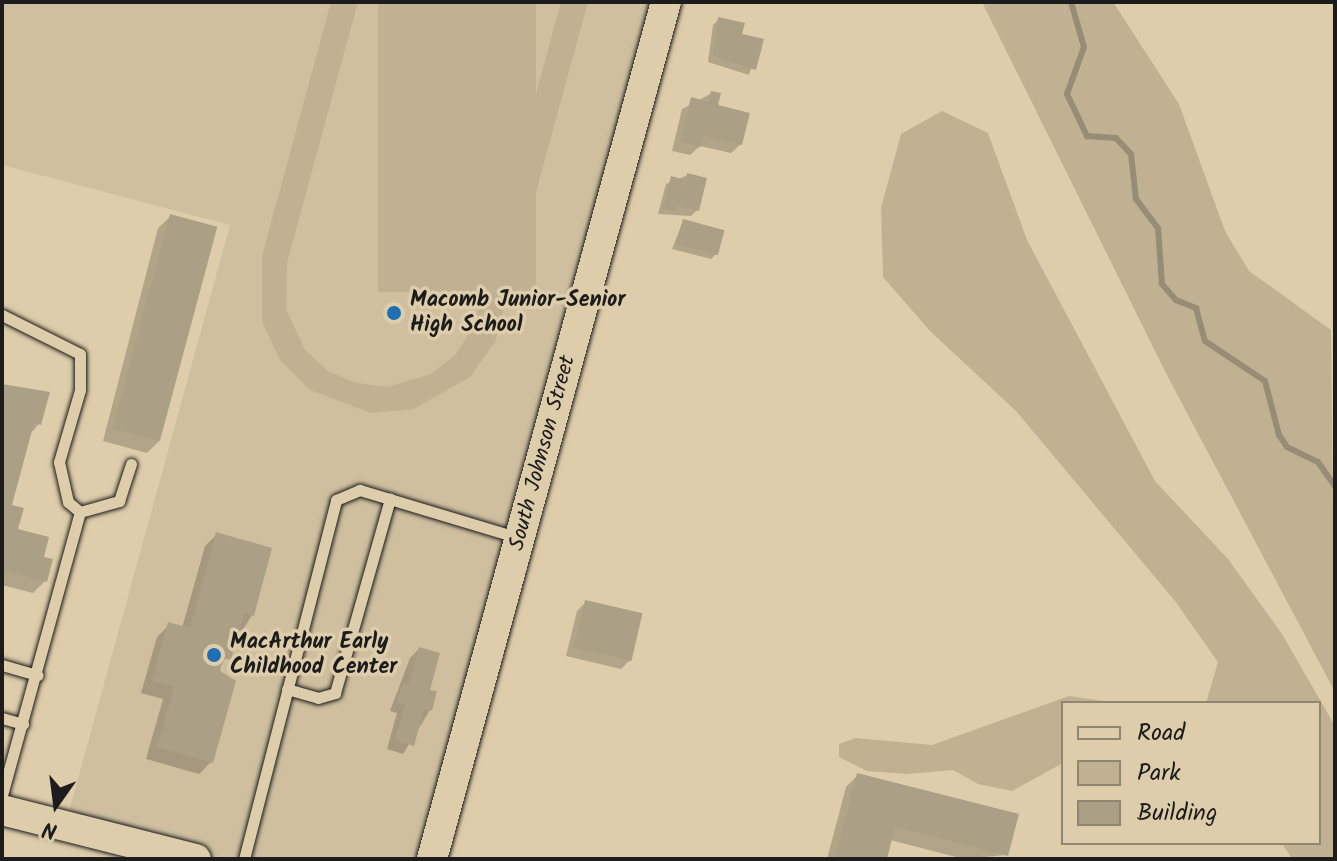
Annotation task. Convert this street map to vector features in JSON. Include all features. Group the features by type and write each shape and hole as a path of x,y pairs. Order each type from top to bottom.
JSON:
{"street":[{"name":"South Johnson Street","path":"433,859 666,2"},
{"path":"2,810 196,859"}],"lane":[{"path":"2,315 80,354 80,390 59,462 68,502 80,512"},
{"path":"80,512 119,501 131,464"},
{"path":"244,859 336,500 360,490 520,538"},
{"path":"287,689 318,698 335,693 390,499"},
{"path":"2,795 38,675 80,512"},
{"path":"2,665 38,675"},
{"path":"2,718 23,724"}],"shaded area":[{"path":"2,2 666,2 432,859 196,859 65,826 230,225 2,165"}],"green space":[{"path":"331,2 358,2 287,263 286,309 305,350 328,371 356,383 387,387 431,374 455,355 472,329 561,2 588,2 495,342 470,377 414,409 371,413 310,390 280,360 262,321 262,256"},
{"path":"378,2 536,2 536,292 378,292"},
{"path":"982,2 1113,2 1179,104 1225,231 1249,271 1331,330 1335,692 1168,377"},
{"path":"942,111 988,133 1027,240 1155,481 1228,559 1282,634 1321,701 1207,701 1218,662 1175,601 1016,411 930,331 883,277 881,208 901,134"},
{"path":"1069,696 1103,701 1061,701 1061,764 1012,791 978,784 953,770 907,774 867,771 839,757 839,744 856,738 932,745"},
{"path":"1321,702 1335,726 1335,859 1292,859 1283,845 1321,845"}],"building":[{"path":"718,17 745,23 742,34 764,39 756,70 713,56"},
{"path":"711,91 721,93 718,105 750,113 742,145 704,136 701,147 680,142 691,97 709,102"},
{"path":"687,173 707,178 699,211 676,205 675,211 663,209 671,176 686,180"},
{"path":"170,214 217,227 160,441 113,428"},
{"path":"683,219 725,230 718,255 676,244"},
{"path":"2,384 50,392 41,425 34,423 12,505 24,508 18,529 49,537 44,557 53,559 47,582 2,570"},
{"path":"216,532 272,548 254,616 244,613 231,660 223,658 220,671 236,681 213,763 157,747 174,687 152,681 168,622 190,628"},
{"path":"585,600 642,613 631,661 574,648"},
{"path":"419,647 440,653 430,690 437,691 432,711 424,709 414,746 395,740 405,704 397,702 403,683 409,684"},
{"path":"857,773 1019,814 1008,856 895,827 887,859 835,859"}],"waterway":[{"path":"1071,2 1084,47 1067,94 1087,136 1116,138 1131,154 1136,199 1158,228 1162,284 1176,300 1196,308 1205,341 1265,381 1279,435 1287,447 1318,462 1335,486"}],"place":[{"name":"Macomb Junior-Senior High School","path":"394,313"},
{"name":"MacArthur Early Childhood Center","path":"214,655"}]}
